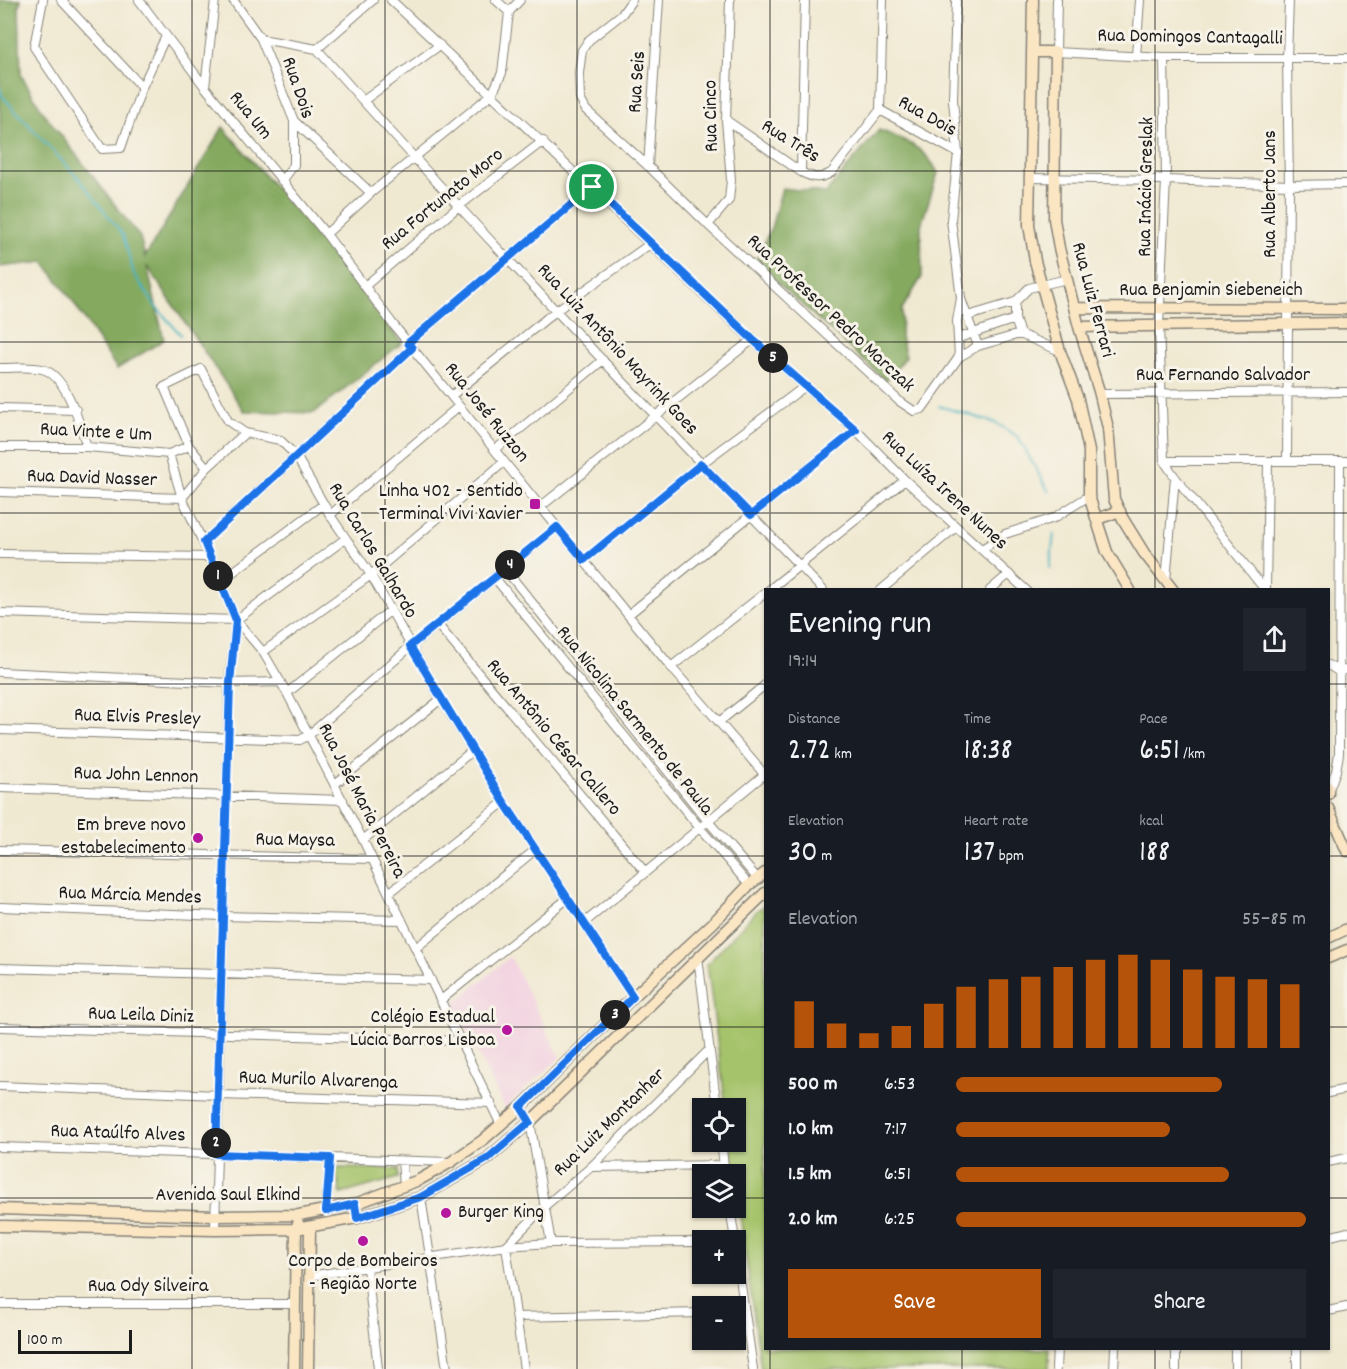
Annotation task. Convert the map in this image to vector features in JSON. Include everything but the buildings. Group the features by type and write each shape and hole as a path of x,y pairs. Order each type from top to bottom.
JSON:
{"street":[{"path":"43,0 34,47 102,149 121,148 142,87 166,36"},
{"path":"61,0 142,87"},
{"name":"Rua Um","path":"214,0 205,87 326,234"},
{"name":"Rua Dois","path":"233,0 261,39 294,122 294,165 282,181"},
{"path":"261,39 317,49 373,0"},
{"name":"Rua Luíza Irene Nunes","path":"391,0 752,339 804,387 856,430 905,480 1024,588"},
{"path":"496,0 509,12"},
{"path":"326,234 371,193 492,94 502,73 509,12 520,0"},
{"name":"Rua Professor Pedro Marczak","path":"632,0 622,14 589,40 582,50 579,73 580,99 586,110 908,408 914,411 922,409 959,357"},
{"name":"Rua Seis","path":"648,166 659,0"},
{"name":"Rua Cinco","path":"708,225 729,200 726,120 730,0"},
{"path":"801,172 805,0"},
{"path":"880,110 883,0"},
{"path":"956,0 952,100 958,153 951,220 961,298 978,346"},
{"path":"1033,0 1029,225 1042,286 1060,351 1078,399 1087,438 1089,496 1107,552 1129,588"},
{"name":"Rua Luiz Ferrari","path":"1057,0 1054,219 1059,248 1079,327 1100,394 1108,436 1114,499 1144,552 1169,585"},
{"path":"1136,56 1140,0"},
{"name":"Rua Alberto Jans","path":"1287,460 1289,0"},
{"path":"141,1 205,87"},
{"path":"363,101 440,45"},
{"name":"Rua Luiz Antônio Mayrink Goes","path":"317,49 508,259 821,588"},
{"name":"Rua Domingos Cantagalli","path":"1032,52 1164,57 1347,58"},
{"name":"Rua Inácio Greslak","path":"1164,57 1166,180 1159,325 1164,460"},
{"name":"Rua Dois","path":"880,110 958,153"},
{"name":"Rua Três","path":"726,120 801,172 812,178 822,178 832,172 880,110"},
{"path":"294,122 371,193"},
{"name":"Rua Fortunato Moro","path":"365,286 459,206 543,141"},
{"path":"1030,178 1289,185 1347,184"},
{"path":"204,542 286,467 410,345 592,187"},
{"name":"Rua José Ruzzon","path":"326,234 410,345 540,507 670,667 764,774"},
{"path":"451,396 557,310 650,244"},
{"path":"968,316 1015,302 1029,288 1067,279"},
{"path":"959,357 957,321 961,298"},
{"path":"1015,302 1015,319 1020,334"},
{"name":"Rua Benjamin Siebeneich","path":"1075,308 1347,309"},
{"path":"959,339 1015,319"},
{"name":"Rua Benjamin Siebeneich","path":"1079,327 1287,322 1347,323"},
{"path":"959,357 978,346 1020,334 1060,351"},
{"path":"540,507 752,339"},
{"path":"495,450 603,360"},
{"path":"0,368 43,369 58,379 76,410 87,447"},
{"path":"207,468 189,446 164,387 201,369 228,421 245,433 280,440 296,456"},
{"path":"584,560 701,464 804,387"},
{"name":"Rua Fernando Salvador","path":"1100,394 1347,392"},
{"path":"330,515 459,406"},
{"path":"0,408 76,410"},
{"path":"628,615 856,430"},
{"path":"182,498 207,468 245,433"},
{"path":"1087,438 1108,436"},
{"name":"Rua Vinte e Um","path":"0,447 87,447 169,454 189,446"},
{"name":"Rua José Maria Pereira","path":"169,454 182,498 204,542 236,620 263,652 335,784 501,1125"},
{"name":"Rua Carlos Galhardo","path":"296,456 345,539 371,575 472,751 633,997"},
{"path":"1164,460 1343,461 1338,670 1339,754 1336,771 1330,785"},
{"path":"1164,460 1263,588"},
{"path":"1265,588 1268,461"},
{"path":"263,652 371,575 504,462"},
{"path":"1169,585 1175,477"},
{"path":"772,588 905,480"},
{"name":"Rua David Nasser","path":"0,492 182,498"},
{"path":"982,549 1005,534 1054,518 1089,496"},
{"path":"220,581 324,504"},
{"path":"1096,519 1120,511"},
{"path":"309,735 410,646 557,527"},
{"path":"883,588 956,527"},
{"path":"0,613 236,620 345,539"},
{"path":"0,554 210,557"},
{"name":"Rua Nicolina Sarmento de Paula","path":"505,569 757,879"},
{"path":"992,588 1009,574"},
{"name":"Rua Nicolina Sarmento de Paula","path":"495,577 699,827 757,879"},
{"path":"670,667 764,594"},
{"path":"287,693 391,610"},
{"path":"215,1230 228,737 236,620"},
{"name":"Rua Antônio César Callero","path":"437,624 645,872"},
{"path":"1330,666 1338,670 1347,670"},
{"path":"0,672 230,683 281,682"},
{"path":"718,722 764,685"},
{"path":"335,784 441,699"},
{"name":"Rua Elvis Presley","path":"0,730 294,741 309,735"},
{"path":"363,840 472,751"},
{"path":"584,923 707,820 764,776"},
{"name":"Rua John Lennon","path":"0,788 343,800"},
{"path":"389,893 504,802"},
{"path":"1332,833 1347,840"},
{"path":"1332,833 1347,851"},
{"name":"Rua Maysa","path":"0,850 372,859"},
{"path":"416,948 535,850"},
{"name":"Avenida Saul Elkind","path":"0,1209 215,1216 299,1215 355,1204 404,1186 451,1162 501,1125 757,879"},
{"name":"Avenida Saul Elkind","path":"0,1226 215,1230 296,1229 357,1218 421,1197 487,1159 530,1122 764,894"},
{"path":"441,1000 567,899"},
{"name":"Rua Márcia Mendes","path":"0,907 222,916 402,920"},
{"path":"713,923 708,934 698,945 698,957 716,1098"},
{"path":"1330,937 1347,929"},
{"path":"1330,957 1347,950"},
{"path":"0,968 431,980"},
{"name":"Rua Leila Diniz","path":"0,1027 461,1041"},
{"name":"Rua Luiz Montanher","path":"506,1246 546,1205 591,1167 710,1048"},
{"name":"Rua Murilo Alvarenga","path":"0,1086 491,1103"},
{"path":"1330,1093 1347,1089"},
{"path":"521,1107 530,1122 551,1243"},
{"name":"Rua Ataúlfo Alves","path":"0,1147 451,1162"},
{"path":"294,1369 296,1229 302,1220 319,1216 326,1211 330,1158"},
{"path":"1330,1162 1347,1158"},
{"path":"402,1161 404,1186"},
{"path":"591,1167 692,1165"},
{"path":"421,1197 447,1369"},
{"path":"355,1204 357,1218"},
{"path":"308,1369 310,1228"},
{"path":"1330,1236 1347,1232"},
{"path":"309,1276 506,1246 551,1243 692,1242"},
{"path":"506,1246 524,1369"},
{"path":"367,1268 378,1369"},
{"name":"Rua Ody Silveira","path":"0,1304 295,1304"},
{"path":"1330,1311 1347,1307"},
{"path":"517,1317 692,1313"},
{"path":"746,1340 753,1369"},
{"path":"1056,1369 1057,1350"},
{"path":"1114,1369 1115,1350"},
{"path":"1176,1350 1176,1369"},
{"path":"1235,1350 1235,1369"},
{"path":"1297,1350 1297,1369"}],"shaded area":[{"name":"Colégio Estadual Lúcia Barros Lisboa","path":"510,957 560,1057 505,1108 453,1004"}],"green space":[{"path":"0,0 21,0 19,6 21,75 43,112 140,237 145,257 223,127 317,236 402,343 314,413 244,411 147,266 164,340 117,369 44,262 0,267"},
{"path":"879,130 921,151 938,173 921,225 922,277 902,309 901,337 906,357 886,381 755,262 771,228 782,188 826,193"},
{"path":"764,906 764,1350 1049,1350 1049,1369 761,1369 746,1259 746,1230 742,1230 740,1218 746,1218 746,1164 733,1164 731,1152 746,1152 746,1098 725,1098 707,964 757,910"},
{"path":"335,1168 398,1169 398,1178 341,1194"}],"waterway":[{"path":"0,87 2,96 80,180 123,235 134,274 156,307 181,335"},
{"path":"939,406 996,423 1018,437 1049,492"},
{"path":"1050,568 1054,534"}],"place":[{"name":"Linha 402 - Sentido Terminal Vivi Xavier","path":"535,504"},
{"name":"Em breve novo estabelecimento","path":"198,838"},
{"name":"Colégio Estadual Lúcia Barros Lisboa","path":"507,1030"},
{"name":"Burger King","path":"446,1213"},
{"name":"Corpo de Bombeiros - Região Norte","path":"363,1241"}],"route":[{"path":"592,187 804,387 856,430 751,515 701,464 584,560 557,527 410,646 504,802 633,997 521,1107 530,1122 487,1159 421,1197 357,1218 355,1204 326,1211 330,1158 216,1154 230,683 236,620 204,542 412,348 408,343 592,187"}]}
